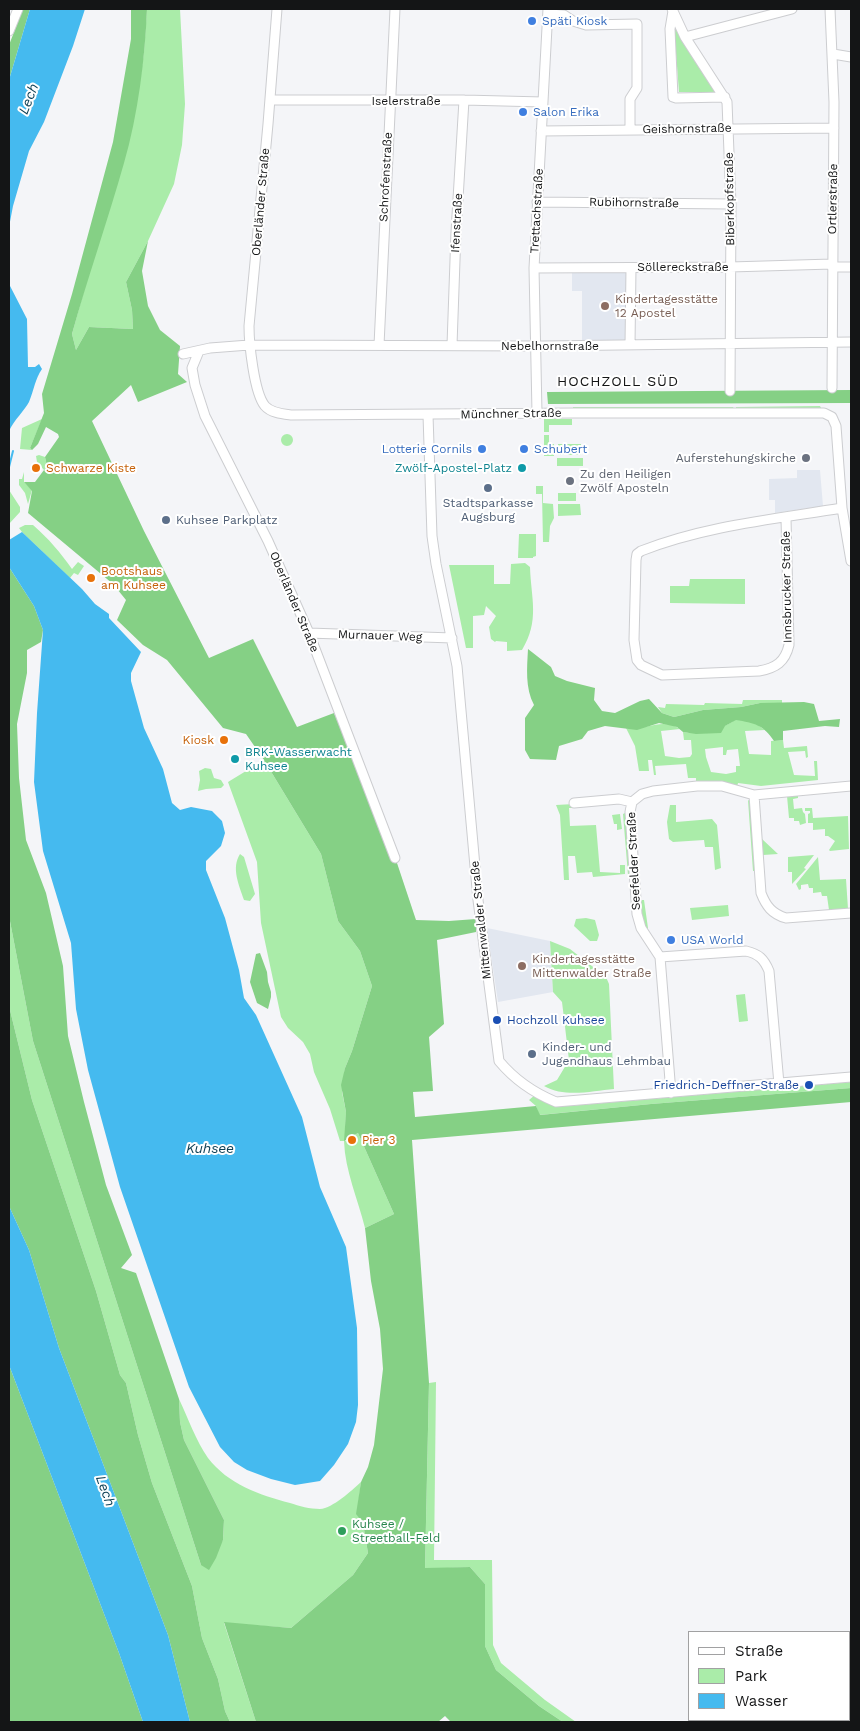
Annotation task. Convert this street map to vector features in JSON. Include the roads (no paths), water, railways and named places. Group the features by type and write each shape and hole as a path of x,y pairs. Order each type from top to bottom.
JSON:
{"street":[{"path":"9,31 18,9"},
{"name":"Oberländer Straße","path":"249,345 249,326 277,9"},
{"name":"Schrofenstraße","path":"378,345 395,9"},
{"path":"685,37 792,9"},
{"name":"Ortlerstraße","path":"830,9 834,128 832,388"},
{"name":"Biberkopfstraße","path":"672,10 685,37 728,102 731,204 730,391"},
{"name":"Biberkopfstraße","path":"672,10 670,29 673,96 676,98 725,97"},
{"path":"548,11 564,15 573,21 586,25 637,24 637,88 630,99 630,130"},
{"name":"Trettachstraße","path":"538,413 534,268 548,11"},
{"path":"833,54 851,57"},
{"name":"Iselerstraße","path":"270,100 543,102"},
{"name":"Ifenstraße","path":"452,345 464,100"},
{"name":"Geishornstraße","path":"541,131 834,128"},
{"name":"Rubihornstraße","path":"537,202 731,204"},
{"name":"Söllereckstraße","path":"534,268 832,265 851,267"},
{"path":"630,345 631,268"},
{"name":"Nebelhornstraße","path":"249,345 535,346 851,342"},
{"path":"183,354 210,348 249,345"},
{"name":"Münchner Straße","path":"249,345 259,392 265,407 277,413 291,415 824,413 832,417 836,426 842,508"},
{"name":"Oberländer Straße","path":"199,351 192,368 195,385 205,416 272,549 309,634 395,858"},
{"name":"Mittenwalder Straße","path":"428,415 432,536 457,666 482,937 499,1061 508,1072 522,1083 556,1102 851,1077"},
{"path":"842,508 851,561"},
{"name":"Innsbrucker Straße","path":"786,518 789,645 780,664 770,669 662,675 642,665 637,660 634,640 637,554 645,549 704,532 842,508"},
{"name":"Murnauer Weg","path":"309,634 452,638"},
{"name":"Seefelder Straße","path":"670,1093 660,958 641,928 637,914 630,812 632,802 642,794 653,791 697,786 722,786 754,795 851,786"},
{"path":"754,795 761,893 768,907 786,918 851,913"},
{"name":"Seefelder Straße","path":"574,802 619,799 632,802"},
{"path":"660,958 746,951 756,953 762,958 769,971 779,1084"}],"water":[{"name":"Lech","path":"30,9 85,9 44,122 29,151 9,227 9,80"},
{"path":"9,284 27,319 28,367 35,367 39,364 42,369 29,402 9,431"},
{"name":"Kuhsee","path":"22,532 82,589 95,604 109,614 109,618 141,652 131,673 131,681 144,728 163,769 172,803 180,810 191,807 212,811 222,821 225,833 221,846 206,861 206,870 225,918 239,970 244,998 256,1015 302,1117 320,1187 346,1247 357,1328 358,1405 356,1422 348,1444 334,1465 320,1481 295,1485 271,1479 247,1470 234,1462 220,1447 189,1387 120,1187 88,1070 76,1009 71,943 43,851 34,782 43,630 34,606 9,567 9,540"},
{"name":"Lech","path":"9,1206 29,1250 59,1348 168,1635 190,1722 143,1722 119,1653 9,1365"}],"waterway":[{"path":"9,467 13,451"}],"place":[{"name":"Späti Kiosk","path":"532,21"},
{"name":"Salon Erika","path":"523,112"},
{"name":"Kindertagesstätte 12 Apostel","path":"605,306"},
{"name":"Lotterie Cornils","path":"482,449"},
{"name":"Schubert","path":"524,449"},
{"name":"Auferstehungskirche","path":"806,458"},
{"name":"Schwarze Kiste","path":"36,468"},
{"name":"Zwölf-Apostel-Platz","path":"522,468"},
{"name":"Zu den Heiligen Zwölf Aposteln","path":"570,481"},
{"name":"Stadtsparkasse Augsburg","path":"488,488"},
{"name":"Kuhsee Parkplatz","path":"166,520"},
{"name":"Bootshaus am Kuhsee","path":"91,578"},
{"name":"Kiosk","path":"224,740"},
{"name":"BRK-Wasserwacht Kuhsee","path":"235,759"},
{"name":"USA World","path":"671,940"},
{"name":"Kindertagesstätte Mittenwalder Straße","path":"522,966"},
{"name":"Hochzoll Kuhsee","path":"497,1020"},
{"name":"Kinder- und Jugendhaus Lehmbau","path":"532,1054"},
{"name":"Friedrich-Deffner-Straße","path":"809,1085"},
{"name":"Pier 3","path":"352,1140"},
{"name":"Kuhsee / Streetball-Feld","path":"342,1531"}],"district":[{"name":"HOCHZOLL SÜD","path":"618,382"}]}
